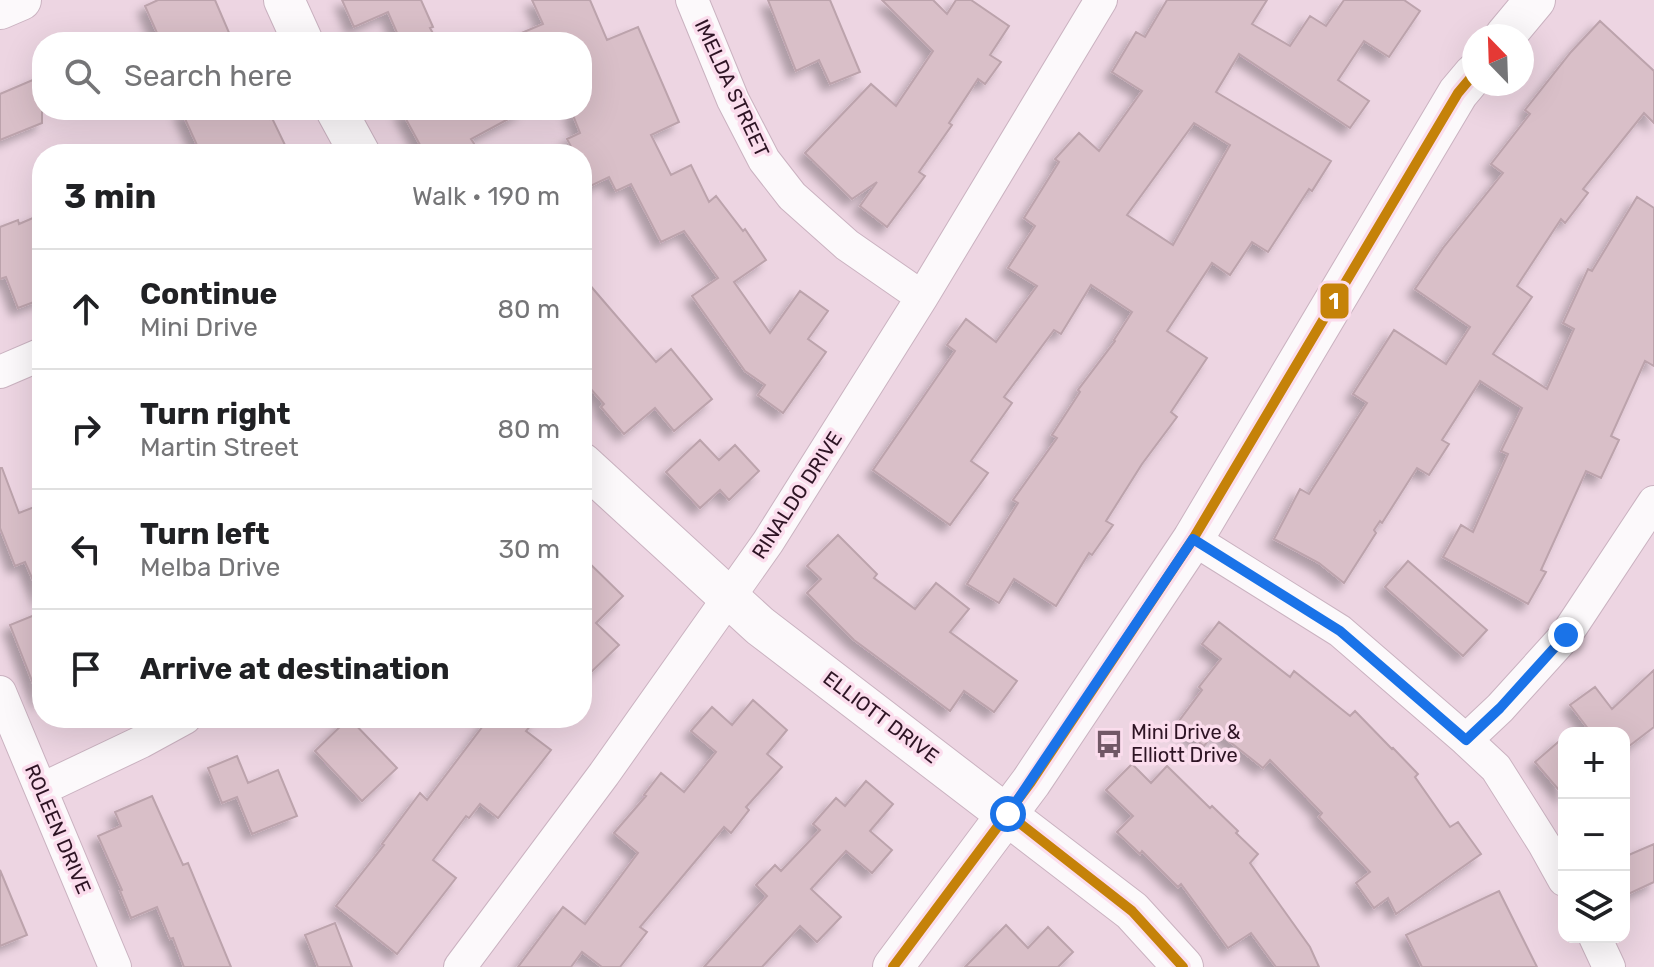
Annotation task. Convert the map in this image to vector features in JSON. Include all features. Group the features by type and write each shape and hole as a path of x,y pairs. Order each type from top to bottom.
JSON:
{"street":[{"path":"0,9 21,0"},
{"path":"284,0 298,32"},
{"name":"IMELDA STREET","path":"692,0 733,100 764,160 792,196 847,245 922,297"},
{"name":"RINALDO DRIVE","path":"460,967 604,774 768,542 922,297 1096,2"},
{"path":"893,967 1008,814 1193,539 1462,88"},
{"path":"341,120 355,144"},
{"path":"0,372 32,358"},
{"name":"ELLIOTT DRIVE","path":"592,472 760,626 1132,911 1183,967"},
{"path":"1466,740 1500,708 1566,635 1654,502"},
{"path":"1193,539 1340,631 1466,740 1496,768 1559,871"},
{"name":"ROLEEN DRIVE","path":"0,692 115,967"},
{"path":"42,789 167,728"},
{"path":"1598,943 1609,967"}],"building":[{"path":"158,0 215,0 229,32 157,32 145,6"},
{"path":"342,0 421,0 433,27 430,28 432,32 397,32 388,12 354,27"},
{"path":"532,0 590,0 607,40 638,27 679,122 651,135 671,175 691,165 709,202 716,196 743,231 745,229 766,260 734,282 770,333 800,291 828,311 808,339 826,352 783,413 758,395 765,385 745,371 692,296 718,278 684,231 661,242 631,184 616,191 609,177 592,185 592,144 570,144 567,139 580,133 575,120 592,120 592,32 524,32 543,24"},
{"path":"768,0 830,0 860,72 830,84 819,60 796,71"},
{"path":"882,0 933,0 947,14 956,0 971,0 1009,26 990,55 1001,62 985,84 978,79 949,123 952,125 919,172 925,176 887,227 860,206 877,182 852,199 805,153 871,84 896,106 933,51"},
{"path":"1167,0 1267,0 1252,24 1290,46 1310,16 1326,26 1344,0 1404,0 1420,11 1389,57 1364,41 1338,80 1369,101 1350,128 1239,54 1216,92 1331,161 1268,252 1252,242 1230,275 1212,263 1167,331 1207,358 1171,412 1177,417 1142,464 1106,521 1113,525 1092,555 1089,553 1056,606 1014,579 999,603 967,584 1018,503 1013,500 1057,438 1052,435 1080,392 1078,390 1115,341 1132,312 1091,285 1061,334 1054,330 1004,397 1012,403 971,461 988,473 950,525 873,470 955,351 947,345 966,319 996,342 1037,286 1008,268 1035,226 1024,218 1059,162 1055,159 1079,133 1099,151 1142,91 1112,72 1136,32 1145,37","holes":["1194,123 1230,145 1173,245 1127,215"]},
{"path":"1600,21 1654,71 1654,123 1644,113 1583,189 1588,193 1565,223 1561,219 1517,286 1532,297 1493,354 1547,389 1574,329 1563,323 1588,269 1592,271 1637,197 1654,208 1654,366 1645,361 1611,436 1619,440 1601,478 1586,471 1541,570 1546,572 1528,604 1443,557 1461,525 1473,532 1508,454 1501,451 1522,408 1480,381 1442,440 1449,444 1429,475 1417,468 1382,523 1380,521 1374,530 1376,533 1344,583 1319,563 1274,539 1300,489 1309,494 1367,403 1353,394 1394,330 1446,364 1470,327 1415,289 1443,248 1503,173 1491,164 1530,114 1525,110"},
{"path":"32,80 32,120 42,120 42,123 0,140 0,94"},
{"path":"186,120 273,120 285,144 196,144"},
{"path":"406,120 506,120 471,139 474,144 420,144"},
{"path":"32,218 32,303 18,308 6,277 0,279 0,227 18,220 19,224"},
{"path":"592,288 656,362 671,349 712,399 674,431 655,408 624,434 601,407 604,404 592,390"},
{"path":"700,440 719,460 735,445 759,471 729,500 720,490 700,508 666,472"},
{"path":"2,468 19,513 32,508 32,578 25,562 15,566 0,528"},
{"path":"838,535 877,574 874,578 915,609 936,583 969,609 950,632 1017,681 994,712 964,691 950,711 854,640 807,593 821,579 807,566"},
{"path":"1408,561 1487,630 1463,656 1385,587"},
{"path":"592,566 623,596 596,623 619,645 592,671"},
{"path":"32,616 32,681 10,625"},
{"path":"1219,622 1290,677 1294,671 1350,716 1355,711 1418,774 1415,777 1450,827 1458,822 1481,854 1396,914 1388,898 1374,908 1356,883 1370,872 1319,817 1322,813 1270,760 1263,768 1216,731 1204,746 1176,725 1202,690 1199,687 1221,659 1202,644"},
{"path":"1654,670 1654,727 1630,745 1630,727 1587,727 1570,705 1595,687 1612,709"},
{"path":"753,700 787,730 767,754 782,767 746,807 749,810 731,833 724,827 640,927 647,932 620,967 602,967 582,952 571,967 518,967 563,907 585,924 638,853 614,833 661,773 684,792 716,752 691,731 712,707 732,725"},
{"path":"339,728 359,728 397,768 362,801 315,751"},
{"path":"481,728 529,728 526,731 551,750 498,818 480,804 469,818 466,816 433,860 456,878 397,954 336,906 420,793 427,800"},
{"path":"1558,742 1558,789 1535,762"},
{"path":"237,756 248,783 278,770 297,816 252,834 237,797 222,803 208,768"},
{"path":"1132,764 1151,783 1167,766 1238,831 1236,833 1258,854 1250,863 1310,947 1319,967 1276,967 1251,933 1228,948 1181,884 1178,887 1142,851 1140,854 1117,832 1133,816 1106,790"},
{"path":"866,781 893,804 870,831 892,850 872,873 846,851 811,889 841,917 817,942 800,926 762,967 704,967 767,896 756,885 775,865 781,871 820,830 813,824 836,798 845,806"},
{"path":"152,796 183,865 188,863 231,967 184,967 157,907 131,918 98,836 121,826 115,812"},
{"path":"1654,844 1654,882 1630,893 1630,871 1630,854"},
{"path":"0,870 27,935 0,946"},
{"path":"1499,891 1537,967 1422,967 1406,935"},
{"path":"335,923 352,967 318,967 305,935"},
{"path":"1006,925 1028,948 1048,927 1073,952 1058,967 965,967"}],"transit line":[{"name":"1","path":"893,967 1031,782 1193,539 1462,88"},
{"name":"1","path":"1008,814 1132,911 1183,967"}],"place":[{"name":"Mini Drive & Elliott Drive","path":"1109,744"}],"route":[{"path":"1008,814 1193,539 1340,631 1466,740 1500,708 1566,635"}]}
